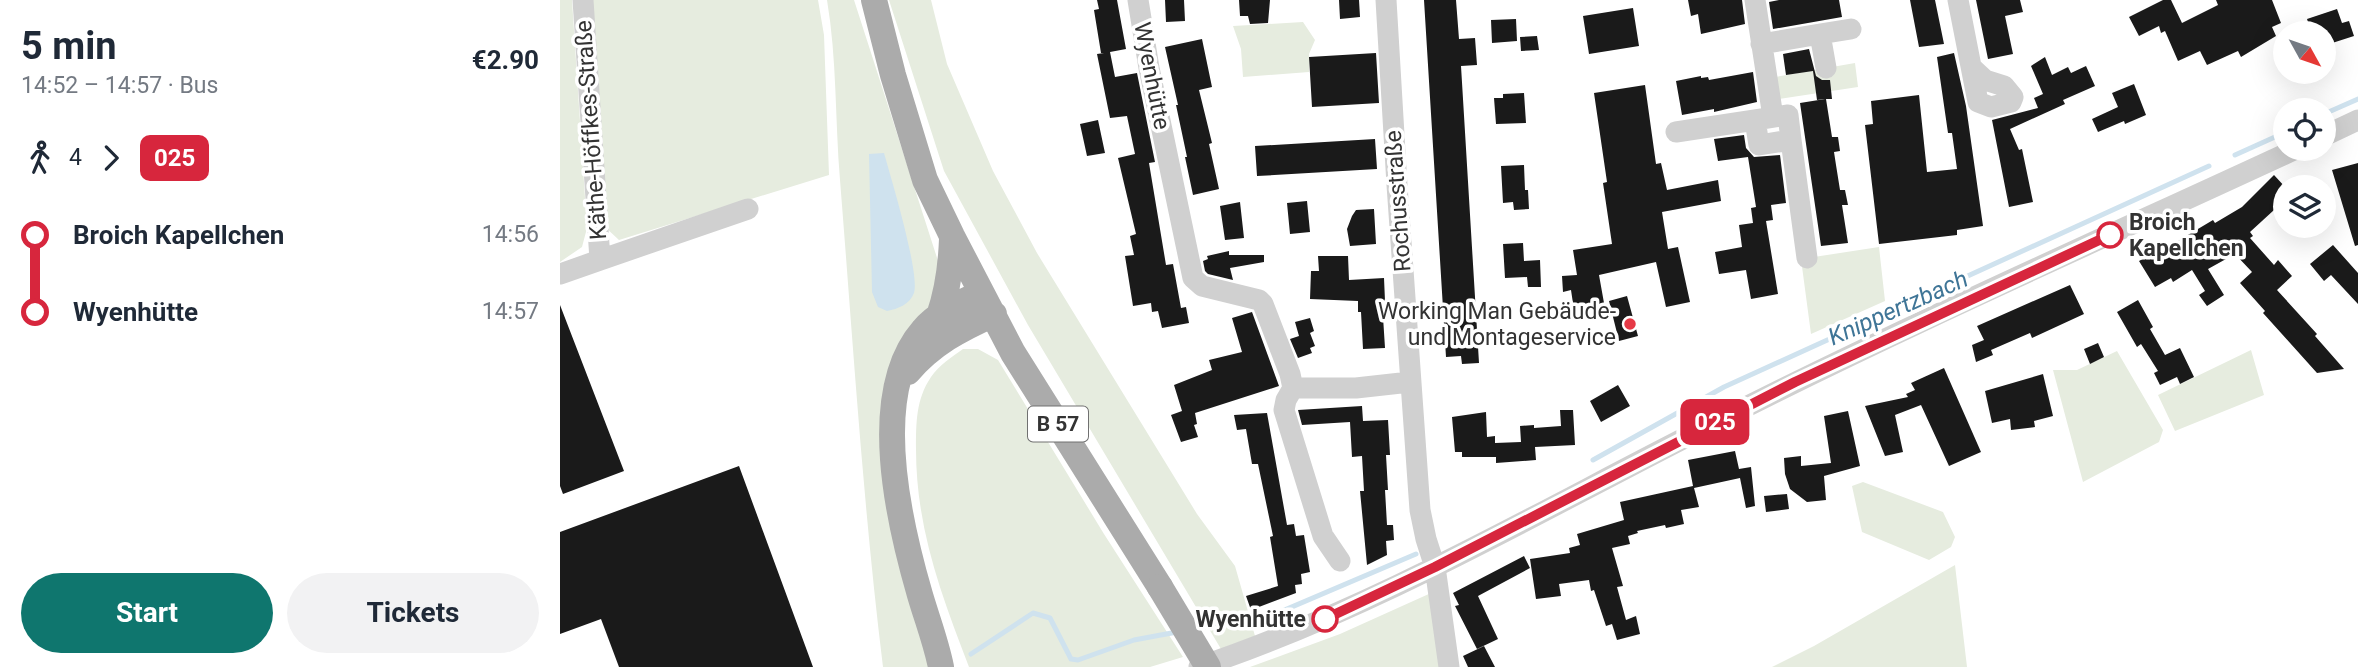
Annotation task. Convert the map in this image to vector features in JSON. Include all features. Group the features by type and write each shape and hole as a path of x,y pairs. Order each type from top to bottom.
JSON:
{"main road":[{"name":"B 57","path":"874,0 893,75 925,180 952,236 1013,353 1208,667"},
{"path":"939,316 947,290 952,236"},
{"path":"950,667 939,655 920,595 895,485 891,412 909,350 923,330 939,316 988,303"},
{"path":"897,384 924,354 988,303"}],"street":[{"name":"Käthe-Höffkes-Straße","path":"583,0 600,260"},
{"name":"Wyenhütte","path":"1138,0 1149,68 1193,278 1202,286 1259,300 1263,304 1293,388 1284,410 1323,536 1340,561"},
{"name":"Rochusstraße","path":"1386,0 1420,510 1435,567 1448,667"},
{"path":"1755,0 1762,44 1764,119 1759,145 1791,140"},
{"path":"1958,0 1971,67"},
{"path":"1762,44 1851,29"},
{"path":"1820,34 1826,68"},
{"path":"1676,132 1788,115 1807,258"},
{"path":"2336,130 2358,120"},
{"path":"1199,667 1344,612 1795,382 2273,160"},
{"name":"Käthe-Höffkes-Straße","path":"560,274 748,209"},
{"path":"1293,388 1356,388 1410,382"}],"shaded area":[{"path":"560,0 572,0 587,228 582,247 560,262"},
{"path":"591,0 818,0 824,35 829,175 619,240 605,227"},
{"path":"827,0 854,0 939,264 939,293 892,364 885,381 881,406 891,516 929,667 883,667 859,424 838,157 833,45"},
{"path":"889,0 931,0 947,64 993,171 1037,253 1197,514 1235,566 1255,636 1221,649 1028,325 944,171"},
{"path":"1303,22 1315,40 1309,54 1309,72 1243,77 1241,49 1233,26"},
{"path":"1855,63 1858,87 1779,99 1775,77"},
{"path":"1879,247 1885,301 1811,334 1801,259"},
{"path":"963,349 978,349 998,360 1183,657 1150,667 969,667 940,587 925,533 916,449 918,412 926,385 938,369"},
{"path":"2251,350 2264,395 2175,431 2158,395"},
{"path":"2117,351 2163,430 2159,442 2083,482 2053,370 2077,370"},
{"path":"1863,482 1943,512 1955,537 1951,547 1929,560 1862,532 1852,486"},
{"path":"1955,565 1967,667 1772,667 1814,646"},
{"path":"1431,593 1444,667 1250,667 1340,634"}],"water":[{"path":"884,153 904,225 915,282 910,300 887,311 878,307 872,292 869,154"}],"building":[{"path":"1097,0 1117,0 1126,49 1110,52 1115,77 1137,73 1155,162 1149,163 1166,265 1173,264 1181,308 1186,307 1189,323 1162,328 1158,311 1152,312 1151,303 1133,306 1125,256 1134,255 1130,236 1136,234 1118,158 1135,154 1127,116 1110,118 1097,54 1104,53 1101,53 1094,10 1099,9"},
{"path":"1165,0 1184,0 1185,21 1166,22"},
{"path":"1239,0 1270,0 1268,23 1250,24 1248,16 1240,16"},
{"path":"1339,0 1359,0 1360,17 1340,19"},
{"path":"1424,0 1456,0 1459,39 1475,38 1477,65 1461,66 1479,363 1462,364 1461,356 1446,357"},
{"path":"1688,0 1742,0 1745,24 1701,34 1698,14 1691,16"},
{"path":"1839,0 1842,17 1773,29 1769,2"},
{"path":"1910,0 1935,0 1944,44 1919,47"},
{"path":"1976,0 2020,0 2023,12 2005,16 2013,54 1988,59"},
{"path":"2163,0 2171,0 2182,23 2218,5 2216,0 2272,0 2280,21 2273,21 2273,38 2241,57 2238,51 2207,65 2200,51 2178,61 2165,31 2161,33 2159,26 2139,36 2129,17"},
{"path":"1633,8 1639,46 1589,54 1583,16"},
{"path":"2337,9 2342,23 2349,21 2354,36 2336,42 2336,21 2307,19"},
{"path":"1516,19 1517,41 1492,43 1491,20"},
{"path":"1537,36 1539,50 1521,51 1520,37"},
{"path":"1202,39 1212,87 1199,90 1212,143 1209,144 1219,189 1193,195 1165,47"},
{"path":"1809,49 1816,76 1822,80 1830,80 1832,99 1826,99 1832,137 1838,137 1840,151 1834,152 1840,190 1845,190 1848,205 1842,205 1848,243 1821,246 1800,103 1825,99 1817,100 1813,71 1786,75 1783,54"},
{"path":"1376,53 1379,103 1312,107 1309,57"},
{"path":"1954,53 1966,106 1983,226 1957,230 1957,235 1879,244 1865,125 1873,124 1871,101 1919,95 1927,172 1957,169 1952,133 1948,133 1937,57"},
{"path":"2045,57 2052,75 2068,67 2071,73 2086,66 2095,86 2063,100 2065,104 2010,129 2019,150 2022,149 2033,202 2009,207 1992,120 2038,108 2034,98 2043,94 2031,66"},
{"path":"1753,72 1757,102 1714,112 1714,109 1682,115 1676,81 1701,76 1708,77 1709,80"},
{"path":"2134,84 2146,115 2098,132 2092,119 2118,107 2112,93"},
{"path":"1645,85 1656,164 1661,163 1667,190 1718,180 1721,201 1662,212 1668,249 1678,247 1690,302 1666,307 1656,262 1599,275 1604,303 1574,310 1571,290 1563,292 1562,276 1577,275 1573,250 1612,244 1603,183 1607,182 1594,93"},
{"path":"1524,93 1526,123 1496,124 1494,98 1503,98 1503,94"},
{"path":"1098,120 1105,153 1087,156 1080,124"},
{"path":"1744,135 1746,148 1754,157 1780,155 1786,203 1771,205 1773,220 1766,221 1778,294 1751,299 1746,270 1719,274 1715,252 1742,247 1739,225 1753,223 1751,208 1756,207 1748,157 1718,161 1714,139"},
{"path":"1375,139 1377,169 1257,176 1255,146"},
{"path":"2358,163 2358,245 2355,246 2336,183 2336,175 2332,170"},
{"path":"1524,165 1529,209 1514,210 1513,202 1503,203 1501,166"},
{"path":"2273,176 2273,211 2250,232 2253,236 2250,238 2274,265 2278,260 2292,276 2277,290 2344,369 2317,373 2240,283 2252,272 2235,254 2208,269 2224,295 2207,306 2199,295 2205,291 2192,270 2173,282 2171,278 2155,287 2139,261 2242,207"},
{"path":"1307,201 1310,232 1290,234 1287,203"},
{"path":"1240,202 1244,238 1225,240 1220,206"},
{"path":"1374,209 1376,244 1350,246 1347,229 1352,216 1356,210"},
{"path":"1523,243 1524,261 1540,260 1541,287 1528,287 1527,277 1505,278 1503,244"},
{"path":"2333,245 2358,273 2358,304 2331,275 2324,281 2310,264"},
{"path":"1229,251 1229,255 1264,255 1264,262 1230,268 1233,280 1205,271 1203,261 1208,259 1207,256"},
{"path":"1318,256 1348,256 1349,280 1384,278 1385,301 1382,301 1385,348 1363,349 1358,301 1310,299 1311,271 1319,271"},
{"path":"2070,285 2084,314 2032,338 2030,333 1991,350 1993,355 1976,362 1972,345 1984,340 1977,326"},
{"path":"1627,296 1638,336 1619,341 1609,301"},
{"path":"2138,300 2165,355 2180,348 2194,377 2180,384 2177,377 2160,385 2154,373 2158,371 2141,344 2137,347 2117,312"},
{"path":"560,305 624,471 563,494 560,486"},
{"path":"1252,312 1279,386 1195,413 1197,424 1194,425 1198,437 1181,442 1171,415 1182,411 1174,385 1212,370 1209,360 1242,352 1232,318"},
{"path":"1310,318 1314,331 1310,333 1315,346 1310,348 1312,353 1298,358 1290,339 1299,336 1295,322"},
{"path":"2098,343 2104,357 2090,364 2084,349"},
{"path":"1944,368 1981,452 1949,466 1921,405 1895,415 1903,452 1885,456 1865,406 1908,397 1906,394 1915,390 1911,383"},
{"path":"2043,374 2053,416 2034,421 2035,427 2011,430 2010,419 1992,423 1985,391"},
{"path":"1618,385 1630,406 1601,422 1590,401"},
{"path":"1362,406 1363,421 1388,420 1390,455 1386,455 1388,490 1385,490 1387,525 1393,525 1394,540 1386,541 1387,555 1367,565 1360,491 1364,491 1362,456 1352,457 1350,422 1302,425 1298,410"},
{"path":"1560,410 1573,410 1575,445 1535,447 1536,460 1496,463 1496,457 1462,457 1462,452 1455,452 1452,417 1486,412 1487,437 1495,436 1495,443 1521,442 1520,426 1561,426"},
{"path":"1848,411 1860,466 1824,476 1826,500 1807,502 1790,489 1784,458 1801,456 1801,466 1831,463 1824,416"},
{"path":"1267,413 1287,525 1294,524 1296,536 1304,535 1310,572 1301,574 1302,584 1295,585 1296,593 1251,610 1246,596 1278,586 1270,537 1273,536 1258,464 1252,464 1246,429 1237,430 1234,415"},
{"path":"1735,451 1739,469 1751,467 1755,506 1746,508 1740,478 1694,488 1699,507 1681,510 1684,524 1637,531 1638,533 1628,536 1630,544 1612,548 1623,586 1617,587 1626,620 1636,616 1640,634 1617,640 1612,624 1606,626 1589,580 1559,584 1561,596 1536,599 1530,559 1570,553 1569,548 1580,545 1577,534 1624,520 1620,502 1693,486 1688,460"},
{"path":"739,466 813,667 619,667 601,619 560,634 560,532"},
{"path":"1787,494 1789,509 1766,512 1764,496"},
{"path":"1524,556 1530,568 1478,596 1498,639 1477,649 1455,606 1459,605 1453,593"},
{"path":"1484,646 1495,667 1468,667 1463,656"}],"waterway":[{"name":"Knippertzbach","path":"2336,109 2358,99"},
{"name":"Knippertzbach","path":"2235,155 2273,138"},
{"name":"Knippertzbach","path":"1593,460 1724,387 2209,166"},
{"name":"Knippertzbach","path":"1194,629 1254,623 1416,554"},
{"name":"Knippertzbach","path":"971,654 1033,613 1050,618 1071,659 1078,660 1134,640 1177,632"}],"bus line":[{"name":"025","path":"1325,619 1435,567 1795,382 2110,235"}],"place":[{"name":"Broich Kapellchen","path":"2110,235"},
{"name":"Working Man Gebäude- und Montageservice","path":"1630,324"},
{"name":"Wyenhütte","path":"1325,619"}]}
